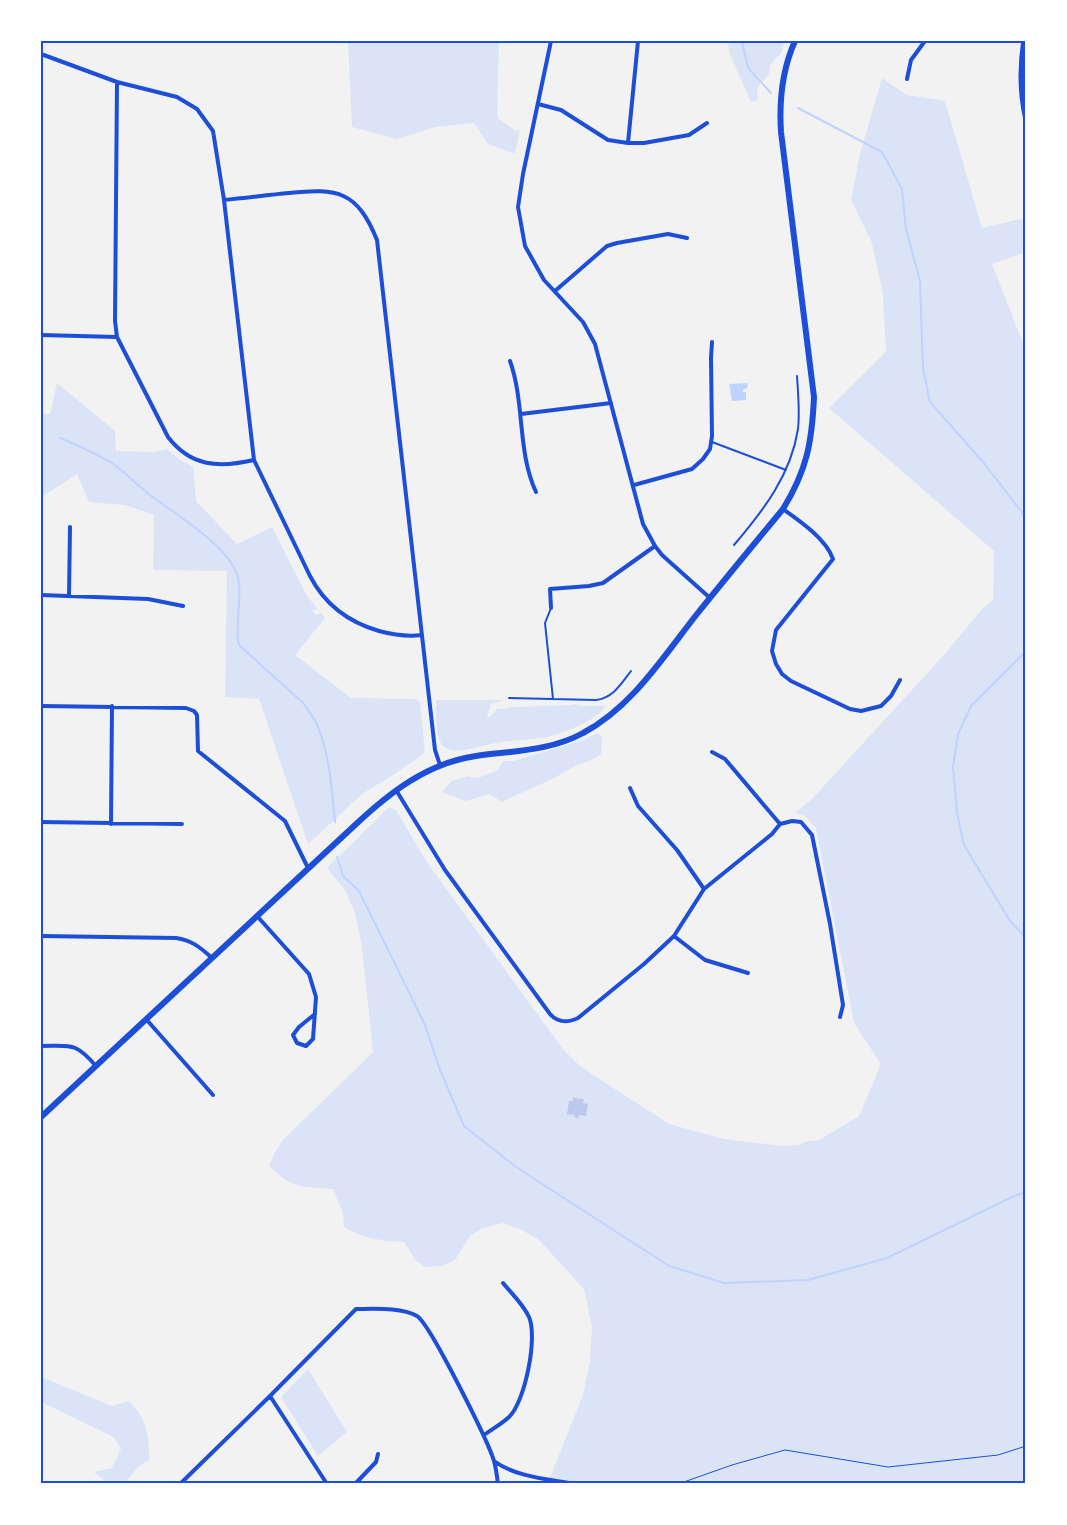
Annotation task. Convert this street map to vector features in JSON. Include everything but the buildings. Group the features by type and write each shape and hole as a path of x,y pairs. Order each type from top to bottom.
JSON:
{"main road":[{"path":"41,1117 378,803 406,782 440,765 476,756 507,753 560,742 581,735 601,723 635,693 783,509 796,488 809,450 814,397 781,132 782,91 786,66 795,41"},
{"path":"1024,41 1021,71 1022,101 1026,119"}],"street":[{"path":"550,41 518,207 525,246 544,280 583,322 595,344 643,524 655,546 670,563 710,598"},
{"path":"628,144 638,41"},
{"path":"907,79 911,60 924,41"},
{"path":"41,54 117,82 177,97 197,109 213,131 224,200 254,460 310,576 328,603 346,617 364,626 397,636 422,635"},
{"path":"117,82 115,321 117,337 168,437 176,448 194,460 203,462 235,464 254,460"},
{"path":"538,104 561,110 608,140 628,144 689,135 707,123"},
{"path":"224,200 314,191 338,194 352,201 368,219 377,240 435,750 440,765"},
{"path":"555,290 607,246 668,234 687,238"},
{"path":"41,336 117,337"},
{"path":"634,485 692,469 703,460 710,448 712,442 710,358 712,342"},
{"path":"510,361 517,384 527,472 536,492"},
{"path":"521,414 611,403"},
{"path":"783,509 805,525 831,552 833,559 776,630 772,651 776,664 782,674 791,681 854,710 873,709 881,706 891,696 900,680"},
{"path":"69,596 70,527"},
{"path":"551,608 550,590 603,583 655,546"},
{"path":"41,595 148,599 183,606"},
{"path":"41,706 186,708 194,711 197,718 198,751 282,818 289,827 308,868"},
{"path":"111,824 112,706"},
{"path":"712,752 724,759 780,824"},
{"path":"630,788 638,806 677,850 704,889"},
{"path":"396,790 445,870 554,1019 564,1021 578,1018 644,964 674,936 704,889 772,834 780,824 792,821 800,822 812,835 830,924 843,1005 840,1016"},
{"path":"41,822 182,824"},
{"path":"256,916 309,974 316,997 315,1014 312,1039 306,1046 297,1043 293,1035 299,1027 315,1014"},
{"path":"41,936 186,939 197,944 212,958"},
{"path":"674,936 705,960 748,973"},
{"path":"146,1019 212,1095"},
{"path":"41,1046 70,1046 79,1049 96,1066"},
{"path":"484,1435 509,1418 520,1400 532,1337 532,1328 526,1313 503,1283"},
{"path":"180,1484 356,1309 406,1311 418,1316 430,1334 484,1435 494,1461 498,1484"},
{"path":"270,1396 327,1484"},
{"path":"355,1484 376,1462 378,1454"},
{"path":"494,1461 503,1468 574,1484"}],"lane":[{"path":"734,545 771,499 786,470 798,428 797,376"},
{"path":"712,442 786,470"},
{"path":"551,608 545,622 553,699"},
{"path":"509,698 606,699 632,672"}],"path":[{"path":"681,1483 732,1465 786,1450 888,1467 998,1455 1026,1446"}],"shaded area":[{"path":"348,41 499,41 497,113 499,119 516,131 520,129 515,154 488,144 474,123 435,127 397,139 352,127"},
{"path":"728,41 785,41 781,53 770,65 769,74 757,88 758,100 751,102 729,52"},
{"path":"882,78 907,95 945,101 982,228 1024,218 1026,223 1026,252 992,264 1026,351 1026,1484 571,1484 549,1480 583,1395 590,1362 592,1327 584,1289 539,1240 522,1230 503,1223 483,1228 470,1236 455,1260 442,1266 426,1267 416,1261 404,1242 366,1237 344,1227 343,1213 333,1189 298,1185 284,1179 269,1166 283,1140 373,1052 362,947 355,913 345,890 327,868 389,807 396,810 426,861 562,1048 581,1067 669,1124 724,1139 784,1146 799,1145 807,1141 819,1140 859,1116 881,1064 854,1023 816,828 804,815 795,813 811,800 943,656 982,609 993,600 994,551 829,408 886,352 883,295 872,243 851,200 860,154"},
{"path":"57,383 115,431 116,451 155,452 167,449 193,467 196,501 237,544 272,527 306,594 317,609 313,611 316,615 321,613 325,618 295,655 351,698 415,699 420,702 425,753 362,794 308,844 259,699 225,697 227,571 153,570 154,515 125,505 89,502 77,474 41,496 41,414 50,414"},
{"path":"436,700 504,700 491,704 487,716 490,717 497,709 516,707 575,704 579,706 605,706 595,717 587,722 557,734 542,738 502,742 456,750 444,747 439,738"},
{"path":"597,733 602,736 601,754 597,757 502,802 489,794 466,801 442,792 452,781 468,776 478,778 498,770 503,761 514,761 583,740"},
{"path":"308,1369 347,1432 318,1456 281,1397"},
{"path":"41,1377 112,1406 129,1401 135,1407 146,1428 149,1443 149,1460 139,1466 124,1484 109,1484 94,1472 112,1468 121,1449 114,1437 41,1402"}],"water":[{"path":"747,383 748,387 743,390 743,392 746,392 746,400 732,401 729,384"}],"waterway":[{"path":"742,41 748,68 771,93"},
{"path":"798,108 882,152 902,189 906,229 920,281 923,368 930,402 983,462 1026,520"},
{"path":"60,438 112,463 150,495 187,521 225,554 238,577 239,603 237,628 239,645 303,703 318,726 328,763 335,822"},
{"path":"1026,651 971,706 958,734 953,767 957,813 964,845 1010,921 1026,938"},
{"path":"337,857 343,876 359,891 425,1025 440,1070 464,1126 516,1167 669,1266 724,1283 808,1280 887,1258 1026,1192"}]}
